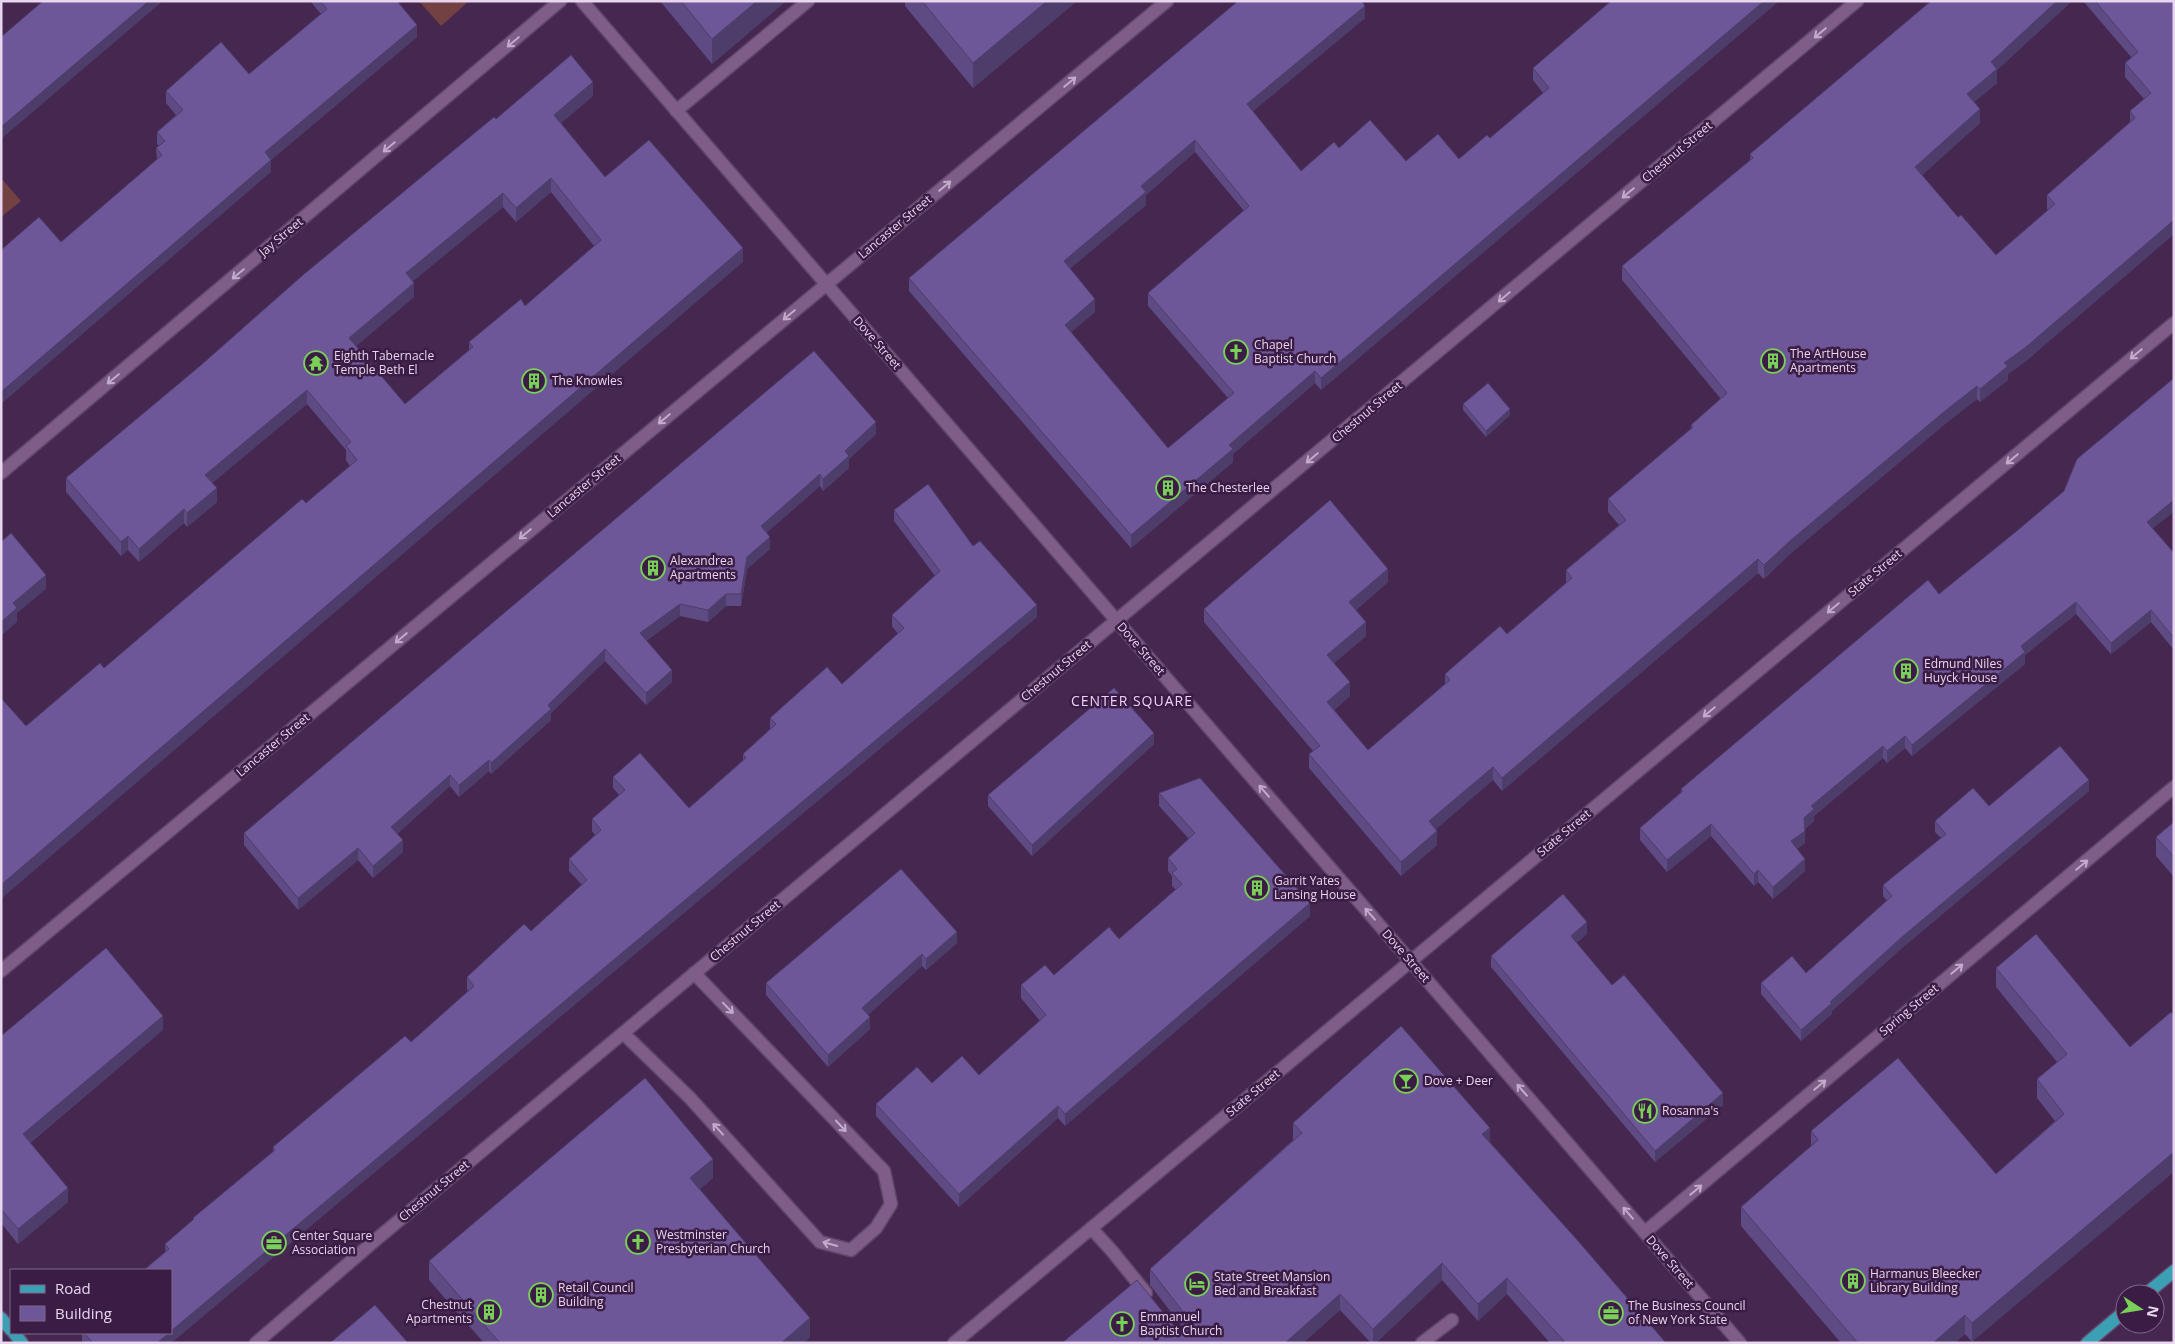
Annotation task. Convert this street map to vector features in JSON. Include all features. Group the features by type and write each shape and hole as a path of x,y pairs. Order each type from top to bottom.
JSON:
{"main road":[{"path":"2158,1284 2174,1271"},
{"path":"1,1318 10,1329"},
{"path":"2087,1343 2115,1320"}],"street":[{"name":"Jay Street","path":"1,473 560,1"},
{"name":"Dove Street","path":"582,1 1740,1343"},
{"path":"676,111 808,1"},
{"name":"Lancaster Street","path":"1,971 1167,1"},
{"name":"Chestnut Street","path":"256,1343 372,1243 1857,1"},
{"name":"State Street","path":"954,1343 2174,323"},
{"name":"Spring Street","path":"1645,1232 2174,787"},
{"path":"623,1034 690,1098 820,1242 851,1250 876,1228 891,1204 884,1171 694,974"},
{"path":"1091,1228 1155,1304"},
{"path":"1422,1343 1452,1320"}],"shaded area":[{"path":"419,1 469,1 441,26"},
{"path":"1,178 21,201 1,217"}],"building":[{"path":"43,1 149,1 1,127 1,37"},
{"path":"320,1 397,1 417,25 265,152 271,160 1,392 1,250 39,217 61,242 162,155 156,148 165,141 157,132 183,110 166,91 221,42 249,74 327,9"},
{"path":"681,1 757,1 712,39"},
{"path":"922,1 1047,1 973,63"},
{"path":"1238,1 1362,1 1365,6 1247,104 1301,171 1334,142 1339,148 1370,120 1406,161 1438,134 1459,159 1487,135 1490,138 1549,88 1533,68 1611,1 1764,1 1321,378 1315,371 1229,445 1233,449 1131,535 909,278","holes":["1195,140 1249,206 1148,293 1234,393 1168,448 1065,325 1095,299 1064,261 1146,192 1141,186"]},
{"path":"1931,1 2057,1 1991,62 1997,69 1967,94 1980,109 1915,167 1958,217 1961,215 1996,255 2055,204 2047,195 2135,118 2130,111 2151,93 2125,63 2138,52 2095,1 2174,1 2174,220 2026,347 2004,363 2008,366 1980,389 1977,386 1945,411 1791,540 1764,565 1758,559 1502,778 1493,767 1429,821 1437,831 1401,862 1309,754 1320,746 1204,609 1330,500 1388,569 1349,602 1366,622 1327,655 1350,682 1327,702 1368,750 1450,680 1445,674 1500,626 1507,634 1572,578 1566,570 1626,520 1608,499 1693,427 1691,425 1727,393 1622,266 1753,158 1750,154"},
{"path":"571,55 593,82 554,115 605,177 649,140 743,248 1,885 1,698 26,726 100,663 104,668 302,499 306,503 357,460 346,446 351,442 307,390 205,475 217,488 187,513 184,509 139,549 128,536 121,542 66,478 200,366 303,275 494,117 496,119","holes":["551,178 601,240 525,306 521,299 469,342 473,347 405,404 349,338 414,283 406,273 503,193 516,208"]},
{"path":"814,351 876,422 845,451 849,456 823,479 820,474 761,526 770,537 747,557 741,594 726,594 708,610 680,604 640,633 672,670 646,693 605,649 548,705 551,709 491,763 489,760 459,785 450,775 391,827 403,840 373,866 358,848 298,898 244,833"},
{"path":"2174,378 2174,500 2147,522 2174,553 2174,638 2151,610 2111,643 2076,602 2021,646 2025,652 1912,745 1905,736 1887,751 1883,746 1811,806 1814,809 1804,818 1805,831 1791,841 1805,859 1773,887 1758,870 1754,874 1711,824 1667,860 1640,828 1683,791 1681,789 1928,580 1939,594 2018,530 2064,491 2077,459"},
{"path":"1488,383 1510,409 1486,431 1463,404"},
{"path":"928,484 973,546 980,541 1037,605 172,1330 172,1269 145,1269 169,1249 165,1244 193,1218 275,1150 273,1147 405,1036 411,1042 474,986 467,977 524,924 531,931 587,880 569,859 601,830 592,819 625,790 613,777 640,753 689,808 746,758 743,754 776,724 770,718 827,667 842,684 904,628 892,615 940,571 894,510"},
{"path":"11,533 46,575 13,603 17,608 1,622 1,542"},
{"path":"1114,688 1154,733 1032,845 988,795"},
{"path":"2060,746 2089,780 1902,937 1801,1030 1761,983 1792,956 1806,973 1892,896 1883,885 1946,834 1935,821 1973,788 1989,806"},
{"path":"1200,778 1310,903 1065,1114 1058,1106 959,1194 876,1104 917,1067 932,1083 962,1056 979,1075 1046,1015 1021,985 1045,965 1054,975 1109,927 1119,939 1182,884 1172,873 1177,869 1168,858 1195,833 1159,793"},
{"path":"2174,822 2174,857 2156,837"},
{"path":"901,869 957,932 926,959 922,954 862,1008 870,1017 828,1055 766,983"},
{"path":"1563,894 1587,922 1571,936 1612,985 1624,975 1723,1093 1655,1151 1491,956"},
{"path":"2036,934 2130,1047 2171,1012 2174,1016 2174,1152 1972,1323 1965,1315 1933,1343 1858,1343 1741,1207 1818,1140 1811,1131 1898,1058 1996,1174 2064,1114 2037,1079 2067,1054 1996,968"},
{"path":"106,948 163,1016 23,1134 68,1188 18,1229 1,1209 1,1036"},
{"path":"1401,1026 1490,1128 1482,1134 1666,1343 1562,1343 1564,1341 1507,1278 1478,1304 1442,1263 1373,1329 1340,1294 1285,1343 1062,1343 1137,1280 1179,1332 1186,1335 1190,1333 1193,1326 1191,1322 1150,1269 1302,1133 1293,1123"},
{"path":"645,1078 713,1159 690,1178 810,1318 781,1343 500,1343 429,1261"},
{"path":"375,1305 408,1343 330,1343"},
{"path":"85,1334 168,1334 157,1343 93,1343"}],"place":[{"name":"Chapel Baptist Church","path":"1236,352"},
{"name":"The ArtHouse Apartments","path":"1773,361"},
{"name":"Eighth Tabernacle Temple Beth El","path":"316,363"},
{"name":"The Knowles","path":"534,381"},
{"name":"The Chesterlee","path":"1168,488"},
{"name":"Alexandrea Apartments","path":"653,568"},
{"name":"Edmund Niles Huyck House","path":"1906,671"},
{"name":"Garrit Yates Lansing House","path":"1257,888"},
{"name":"Dove + Deer","path":"1406,1081"},
{"name":"Rosanna's","path":"1645,1111"},
{"name":"Westminster Presbyterian Church","path":"638,1242"},
{"name":"Center Square Association","path":"274,1243"},
{"name":"Harmanus Bleecker Library Building","path":"1853,1281"},
{"name":"State Street Mansion Bed and Breakfast","path":"1197,1284"},
{"name":"Retail Council Building","path":"541,1295"},
{"name":"Chestnut Apartments","path":"489,1312"},
{"name":"The Business Council of New York State","path":"1611,1313"},
{"name":"Emmanuel Baptist Church","path":"1122,1324"}],"district":[{"name":"CENTER SQUARE","path":"1132,701"}]}
